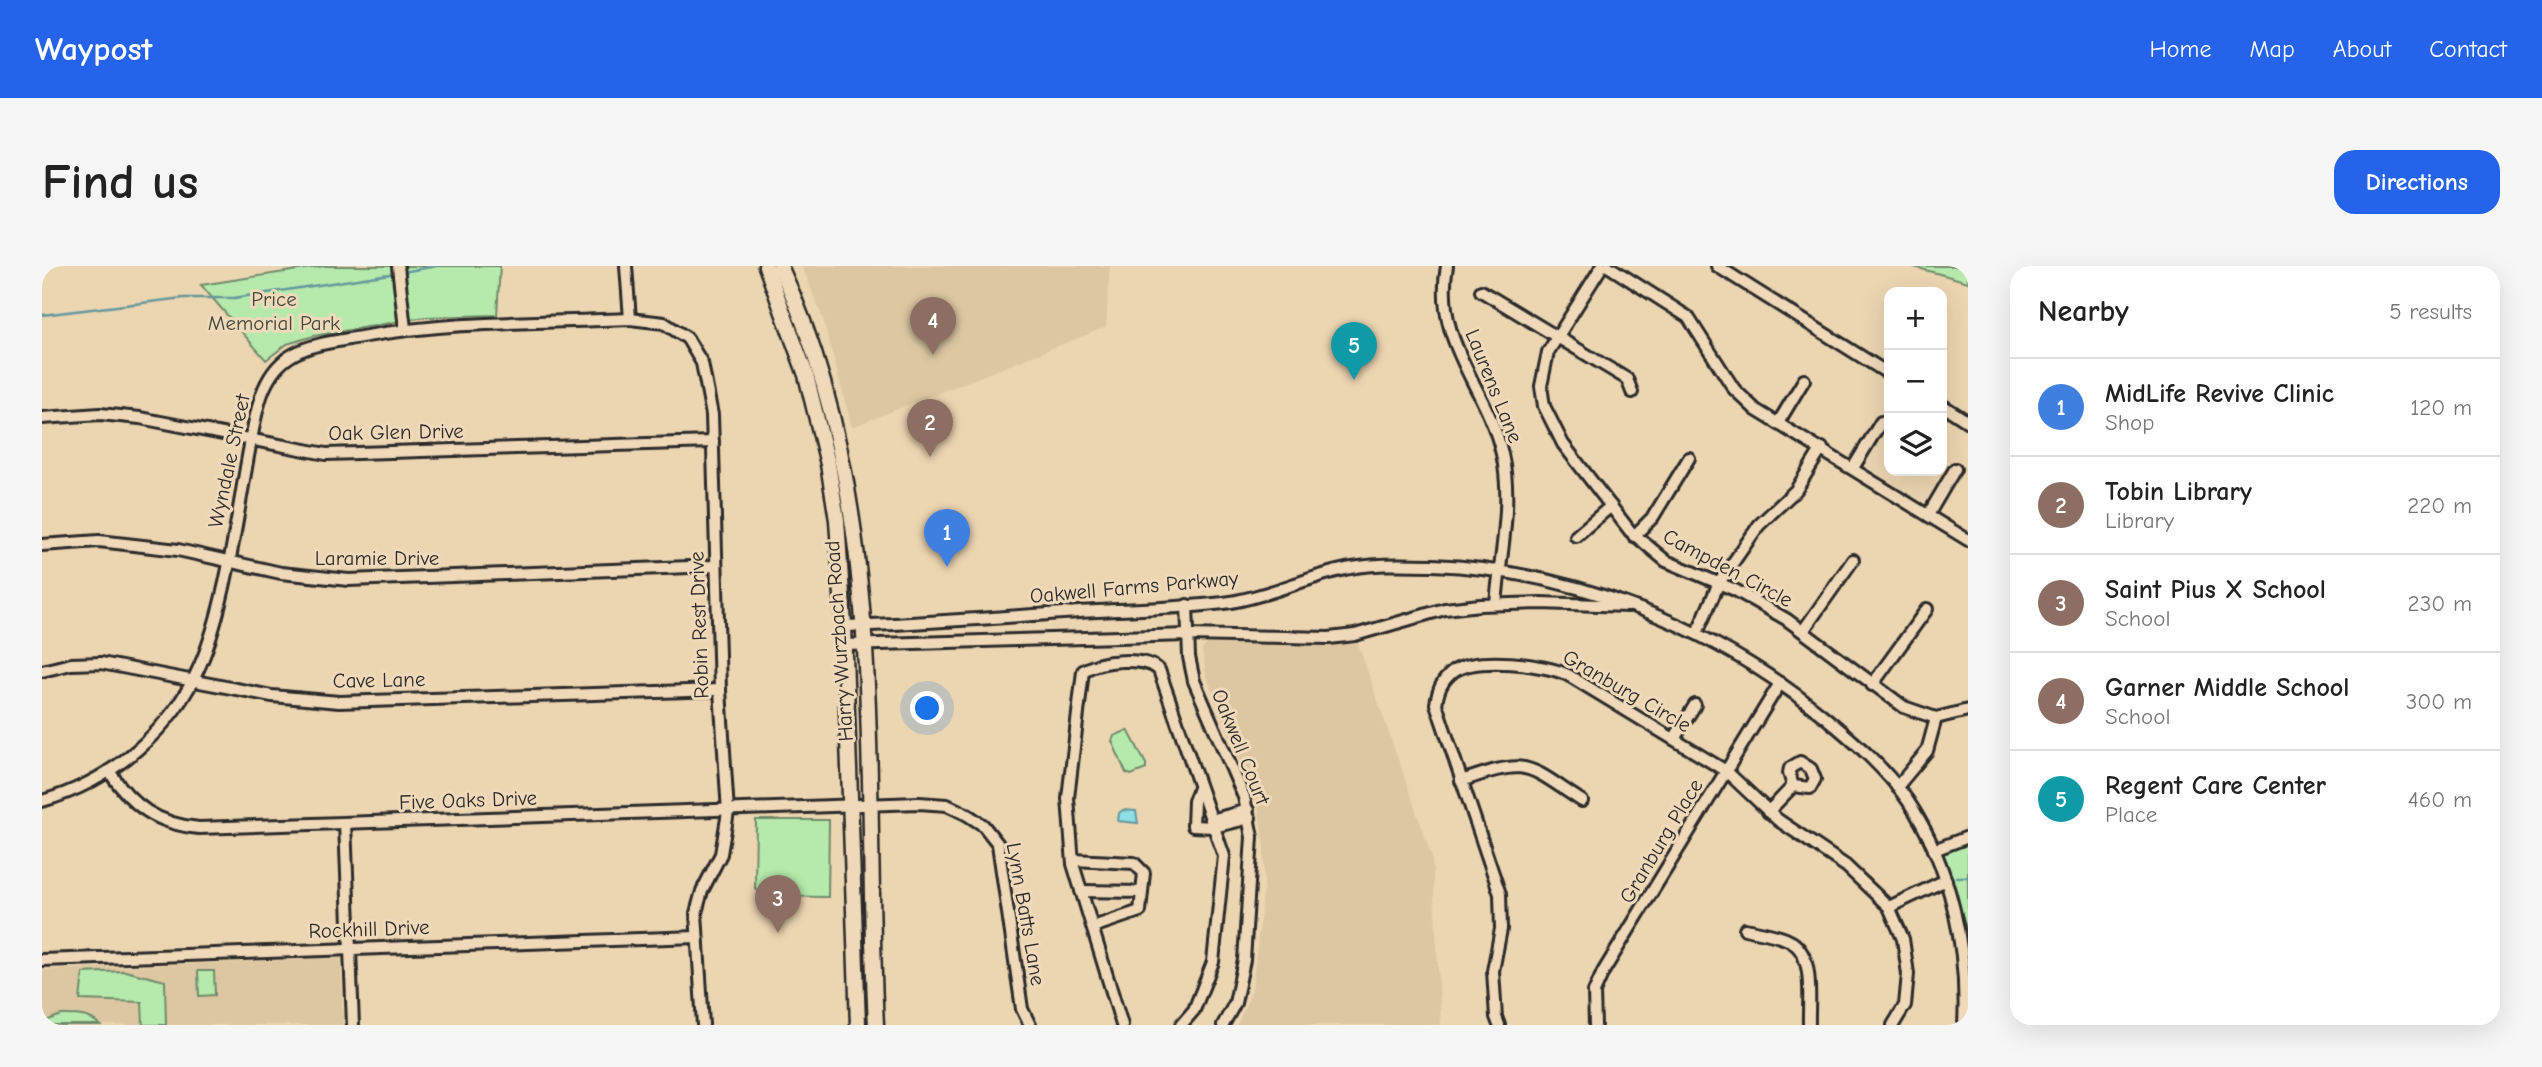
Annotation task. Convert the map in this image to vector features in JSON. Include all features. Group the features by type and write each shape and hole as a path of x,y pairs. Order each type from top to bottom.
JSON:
{"main road":[{"name":"Harry Wurzbach Road","path":"766,266 837,434 840,491 863,625 876,1025"},
{"name":"Harry Wurzbach Road","path":"780,266 798,304 813,373"},
{"name":"Harry Wurzbach Road","path":"844,519 844,626 858,1025"}],"street":[{"path":"398,266 405,329"},
{"path":"626,266 630,320"},
{"name":"Laurens Lane","path":"1447,266 1444,288 1450,334 1493,426 1505,470 1506,508 1496,604"},
{"name":"Campden Circle","path":"1602,266 1558,338 1542,372 1544,406 1570,455 1634,536 1666,561 1735,590 1803,631 1904,707 1936,718"},
{"path":"1608,266 1688,317 1734,389 1756,410 1968,540"},
{"path":"1717,266 1884,371"},
{"path":"1481,291 1627,379 1632,392"},
{"name":"Wyndale Street","path":"42,800 75,789 109,771 153,735 201,664 211,634 228,560 264,388 271,375 292,355 338,341 405,329 630,320"},
{"name":"Robin Rest Drive","path":"630,320 664,323 681,332 702,363 710,398 720,690 729,812 722,854 698,902 697,937 703,1025"},
{"path":"1778,423 1804,380"},
{"path":"1947,408 1968,422"},
{"name":"Oak Glen Drive","path":"42,418 100,414 140,418 326,454 713,442"},
{"path":"1853,468 1881,422"},
{"path":"1697,633 1719,583 1759,525 1797,490 1822,449"},
{"path":"1634,536 1653,517 1689,458"},
{"path":"1928,515 1955,469"},
{"path":"1576,536 1611,506"},
{"name":"Laramie Drive","path":"42,545 99,541 228,560 281,573 349,580 716,566"},
{"path":"1803,631 1853,560"},
{"name":"Oakwell Farms Parkway","path":"844,626 1187,605 1256,596 1337,571 1372,565 1435,565 1499,571 1572,586 1697,633 1780,682 1853,740 1897,787 1934,850 1960,928 1964,957 1964,1025"},
{"path":"1569,603 1572,586"},
{"name":"Oakwell Farms Parkway","path":"845,645 1188,635 1329,638 1355,635 1445,609 1496,604 1569,603 1628,606"},
{"name":"Oakwell Court","path":"1187,605 1194,681 1249,814 1253,852 1244,960 1235,1003 1223,1025"},
{"path":"1872,685 1927,609"},
{"name":"Cave Lane","path":"42,671 71,664 101,663 272,696 339,702 720,690"},
{"path":"1122,1025 1073,860 1068,798 1083,671 1094,664 1148,663 1159,670 1224,856 1213,962 1194,1010 1181,1025"},
{"name":"Granburg Circle","path":"1499,1025 1493,971 1501,929 1500,894 1436,704 1443,681 1455,670 1467,666 1502,664 1556,669 1726,771 1768,812 1846,866 1889,907 1903,940 1908,974 1905,1005 1893,1025"},
{"name":"Granburg Place","path":"1595,1025 1597,981 1780,682"},
{"path":"1675,739 1695,705"},
{"path":"1897,787 1927,751 1936,718 1968,709"},
{"path":"1461,781 1504,767 1524,766 1582,801"},
{"name":"Five Oaks Drive","path":"109,771 136,806 171,824 200,828 729,812 849,805"},
{"path":"1768,812 1794,786"},
{"path":"1199,788 1194,801 1193,826 1213,824 1249,814"},
{"name":"Lynn Batts Lane","path":"849,805 947,805 974,820 994,838 1003,868 1022,1009 1030,1025"},
{"path":"345,823 353,1025"},
{"path":"1934,850 1968,837"},
{"path":"1073,860 1134,863 1144,873 1140,911 1093,927"},
{"path":"1889,907 1946,880"},
{"path":"1081,891 1142,892"},
{"path":"1745,929 1791,940 1803,952 1807,964 1809,1025"},
{"name":"Rockhill Drive","path":"42,960 697,937"}],"shaded area":[{"path":"802,266 1110,266 1106,327 852,427 823,319"},
{"path":"1207,644 1358,644 1432,857 1441,1025 1237,1025 1252,991 1264,886 1264,843 1258,806 1206,675 1202,650"},
{"path":"341,958 343,1025 42,1025 42,970"}],"green space":[{"name":"Price Memorial Park","path":"324,266 500,266 497,315 425,317 314,336 287,344 266,360 201,285"},
{"path":"1911,266 1968,266 1968,282"},
{"path":"1128,730 1146,764 1146,769 1131,775 1126,773 1112,741 1114,736"},
{"path":"756,820 829,820 828,897 763,896 755,888"},
{"path":"1968,842 1968,934 1944,852"},
{"path":"125,971 165,981 166,1025 143,1025 142,1002 80,1000 83,973"},
{"path":"198,971 214,971 215,995 199,996"},
{"path":"61,1015 87,1017 100,1025 44,1025 43,1022"}],"water":[{"path":"1123,810 1136,811 1138,823 1118,821 1119,813"}],"waterway":[{"path":"403,272 436,266"},
{"path":"42,315 183,298 234,298 396,273"},
{"path":"1956,877 1968,877"}],"place":[{"name":"Garner Middle School","path":"933,355"},
{"name":"Regent Care Center","path":"1354,380"},
{"name":"Tobin Library","path":"930,457"},
{"name":"MidLife Revive Clinic","path":"947,567"},
{"name":"Saint Pius X School","path":"778,933"}]}
